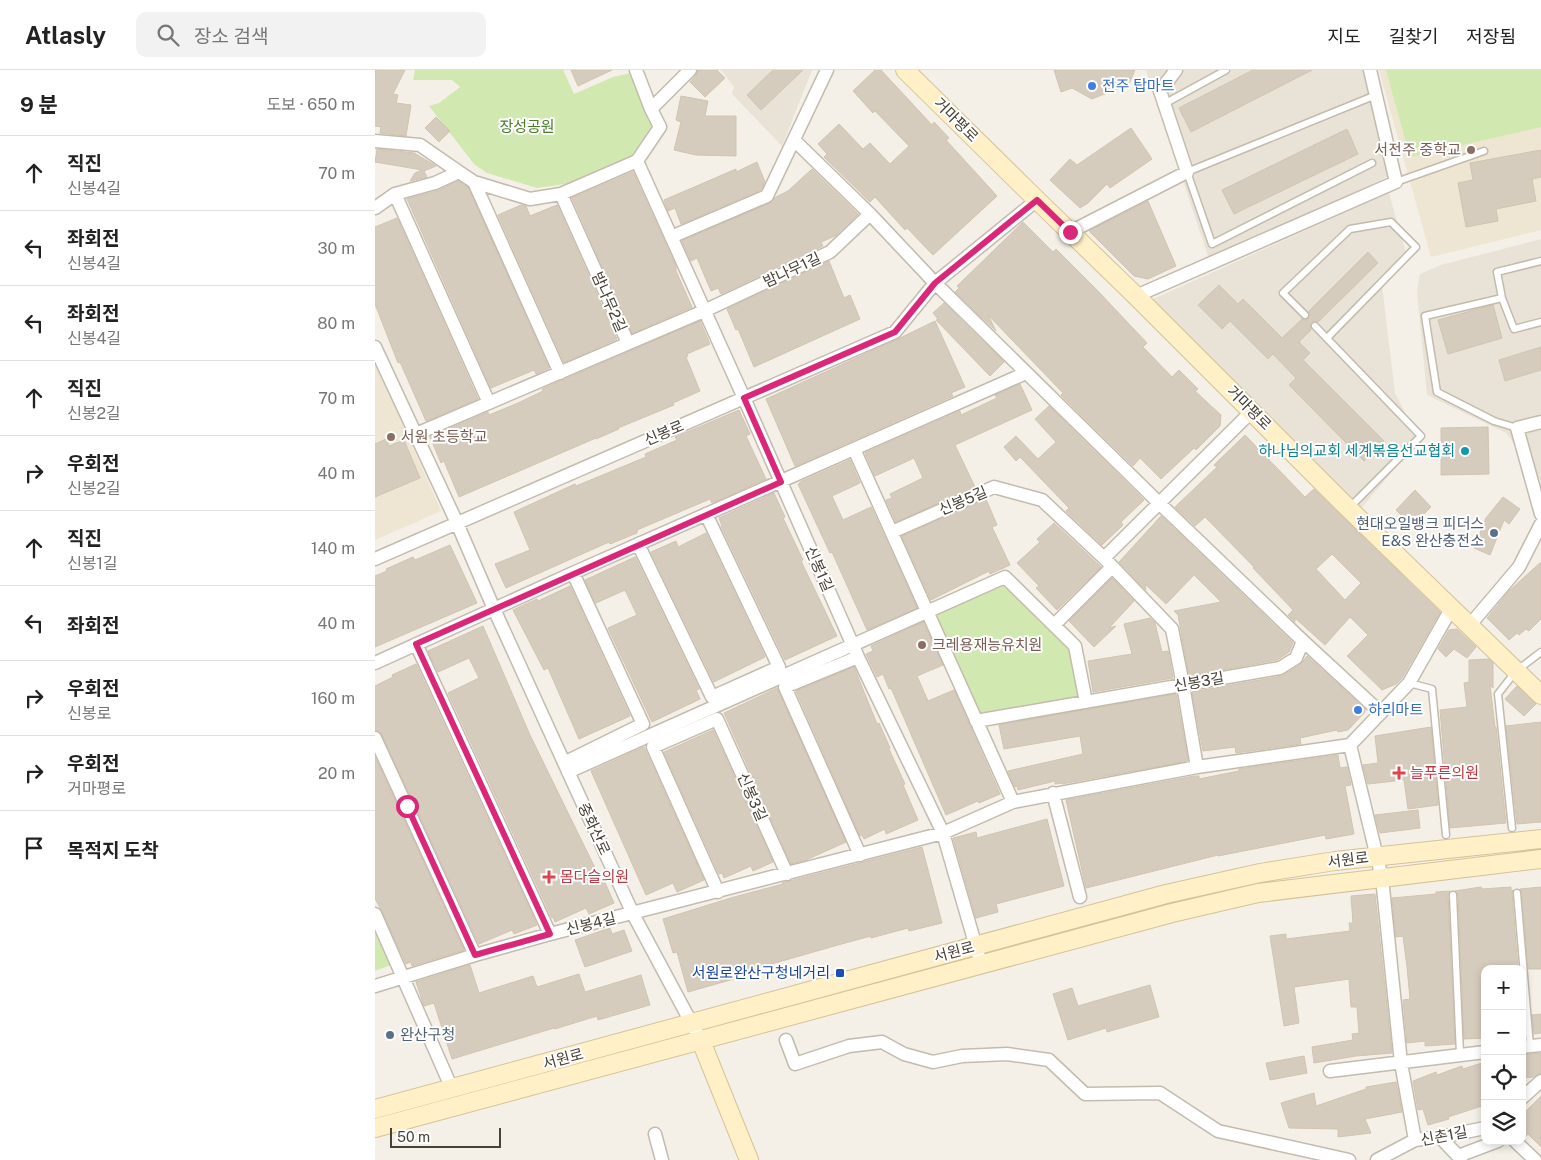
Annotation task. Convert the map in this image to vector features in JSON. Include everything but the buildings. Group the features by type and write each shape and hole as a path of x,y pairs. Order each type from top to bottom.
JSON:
{"street":[{"path":"375,141 420,145 474,182 530,199 561,194 637,161 659,127 636,70"},
{"path":"651,109 690,70"},
{"path":"671,237 767,196 827,70"},
{"name":"거마평로","path":"905,70 1136,296 1348,508 1541,695"},
{"path":"1070,232 1187,172 1160,91 1176,70"},
{"path":"1136,296 1396,182 1370,70"},
{"path":"794,140 870,214 935,283 1159,503 1381,713"},
{"path":"637,161 744,398"},
{"path":"375,208 395,194 435,183 459,172"},
{"path":"474,182 560,372"},
{"path":"395,194 489,403"},
{"name":"밤나무2길","path":"416,434 628,343 561,194"},
{"name":"신봉로","path":"375,559 895,332 935,283 1037,200"},
{"name":"밤나무1길","path":"628,343 704,311 831,252 870,214"},
{"path":"375,347 457,523"},
{"path":"375,663 638,544 1026,373"},
{"name":"신봉1길","path":"744,398 857,657"},
{"path":"1054,625 1159,503 1252,411"},
{"path":"1541,422 1517,428 1541,514"},
{"path":"854,449 1013,802"},
{"name":"신봉5길","path":"891,532 994,487 1042,500 1108,562 1172,629 1197,768"},
{"path":"638,544 711,697 779,667 706,514"},
{"name":"중화산로","path":"457,523 494,609 633,914 701,1041 749,1160"},
{"path":"1469,626 1519,567 1541,524"},
{"path":"566,767 643,724 573,573"},
{"path":"566,767 1005,577 1075,646 1086,702"},
{"path":"633,914 943,833 1013,802 1053,793 1197,768 1350,745 1409,683 1451,609"},
{"name":"신봉3길","path":"976,721 1280,668 1296,658 1303,641"},
{"name":"신봉4길","path":"416,644 550,934"},
{"path":"860,855 785,687 857,657 943,833 981,964"},
{"name":"신봉3길","path":"718,892 653,747 717,719 787,874"},
{"path":"375,738 475,955"},
{"path":"1350,745 1383,878"},
{"path":"1053,793 1080,897"},
{"name":"서원로","path":"375,1109 1175,892 1260,873 1377,856 1541,839"},
{"name":"서원로","path":"375,1128 1172,913 1258,893 1541,860"},
{"name":"서원로","path":"1383,878 1401,1062 1415,1140"},
{"path":"375,914 404,976 449,1082"},
{"name":"신봉4길","path":"375,986 550,934 633,914"},
{"path":"786,1040 795,1064 849,1046 882,1042 904,1054 933,1062 962,1056 1007,1054 1049,1060 1085,1094 1160,1093 1218,1131 1349,1160"},
{"path":"1330,1072 1481,1052"},
{"path":"1526,1095 1539,1086"},
{"name":"신촌1길","path":"1377,1160 1415,1140 1481,1129"},
{"path":"655,1134 662,1160"},
{"path":"1440,1137 1459,1158 1489,1145"},
{"path":"1519,1145 1535,1160"}],"lane":[{"path":"1164,104 1226,70"},
{"path":"1372,163 1212,244 1187,172 1377,95"},
{"path":"1396,182 1484,151"},
{"path":"1305,315 1283,293 1350,229 1391,222 1416,247 1327,338"},
{"path":"1541,261 1497,272 1502,298 1514,329 1541,322"},
{"path":"1502,298 1425,316 1437,392 1494,421 1517,428"},
{"path":"1315,326 1421,436 1348,508"},
{"path":"1512,828 1498,694 1516,671 1541,652"},
{"path":"1409,683 1432,689 1445,835"},
{"path":"1517,893 1531,1046"},
{"path":"1453,895 1460,1054"}],"shaded area":[{"path":"721,70 812,70 782,146 732,94 734,87"},
{"path":"1146,70 1364,70 1395,173 1210,262"},
{"name":"서전주 중학교","path":"1379,70 1541,70 1541,230 1431,257"},
{"path":"1389,193 1408,260 1381,278 1395,393 1419,440 1359,511 1151,300"},
{"path":"1541,239 1541,481 1506,433 1427,395 1417,292 1420,274 1441,265"},
{"name":"서원 초등학교","path":"375,362 441,511 375,540"}],"green space":[{"name":"장성공원","path":"415,70 563,70 574,94 613,77 631,73 652,125 632,155 565,184 537,188 487,173 474,164 429,106 439,103 460,87 452,80 413,80"},
{"path":"1386,70 1541,70 1541,127 1410,157"},
{"path":"1005,577 1075,646 1086,702 976,721 927,612"},
{"path":"375,928 391,965 375,971"}],"place":[{"name":"전주 탑마트","path":"1092,86"},
{"name":"서전주 중학교","path":"1471,150"},
{"name":"서원 초등학교","path":"391,437"},
{"name":"하나님의교회 세계볶음선교협회","path":"1465,451"},
{"name":"현대오일뱅크 피더스 E&S 완산충전소","path":"1494,533"},
{"name":"크레용재능유치원","path":"922,645"},
{"name":"하리마트","path":"1358,710"},
{"name":"늘푸른의원","path":"1399,773"},
{"name":"몸다슬의원","path":"549,877"},
{"name":"서원로완산구청네거리","path":"840,973"},
{"name":"완산구청","path":"390,1035"}],"route":[{"path":"407,806 475,955 550,934 416,644 781,482 744,398 895,332 935,283 1037,200 1070,232"}]}
